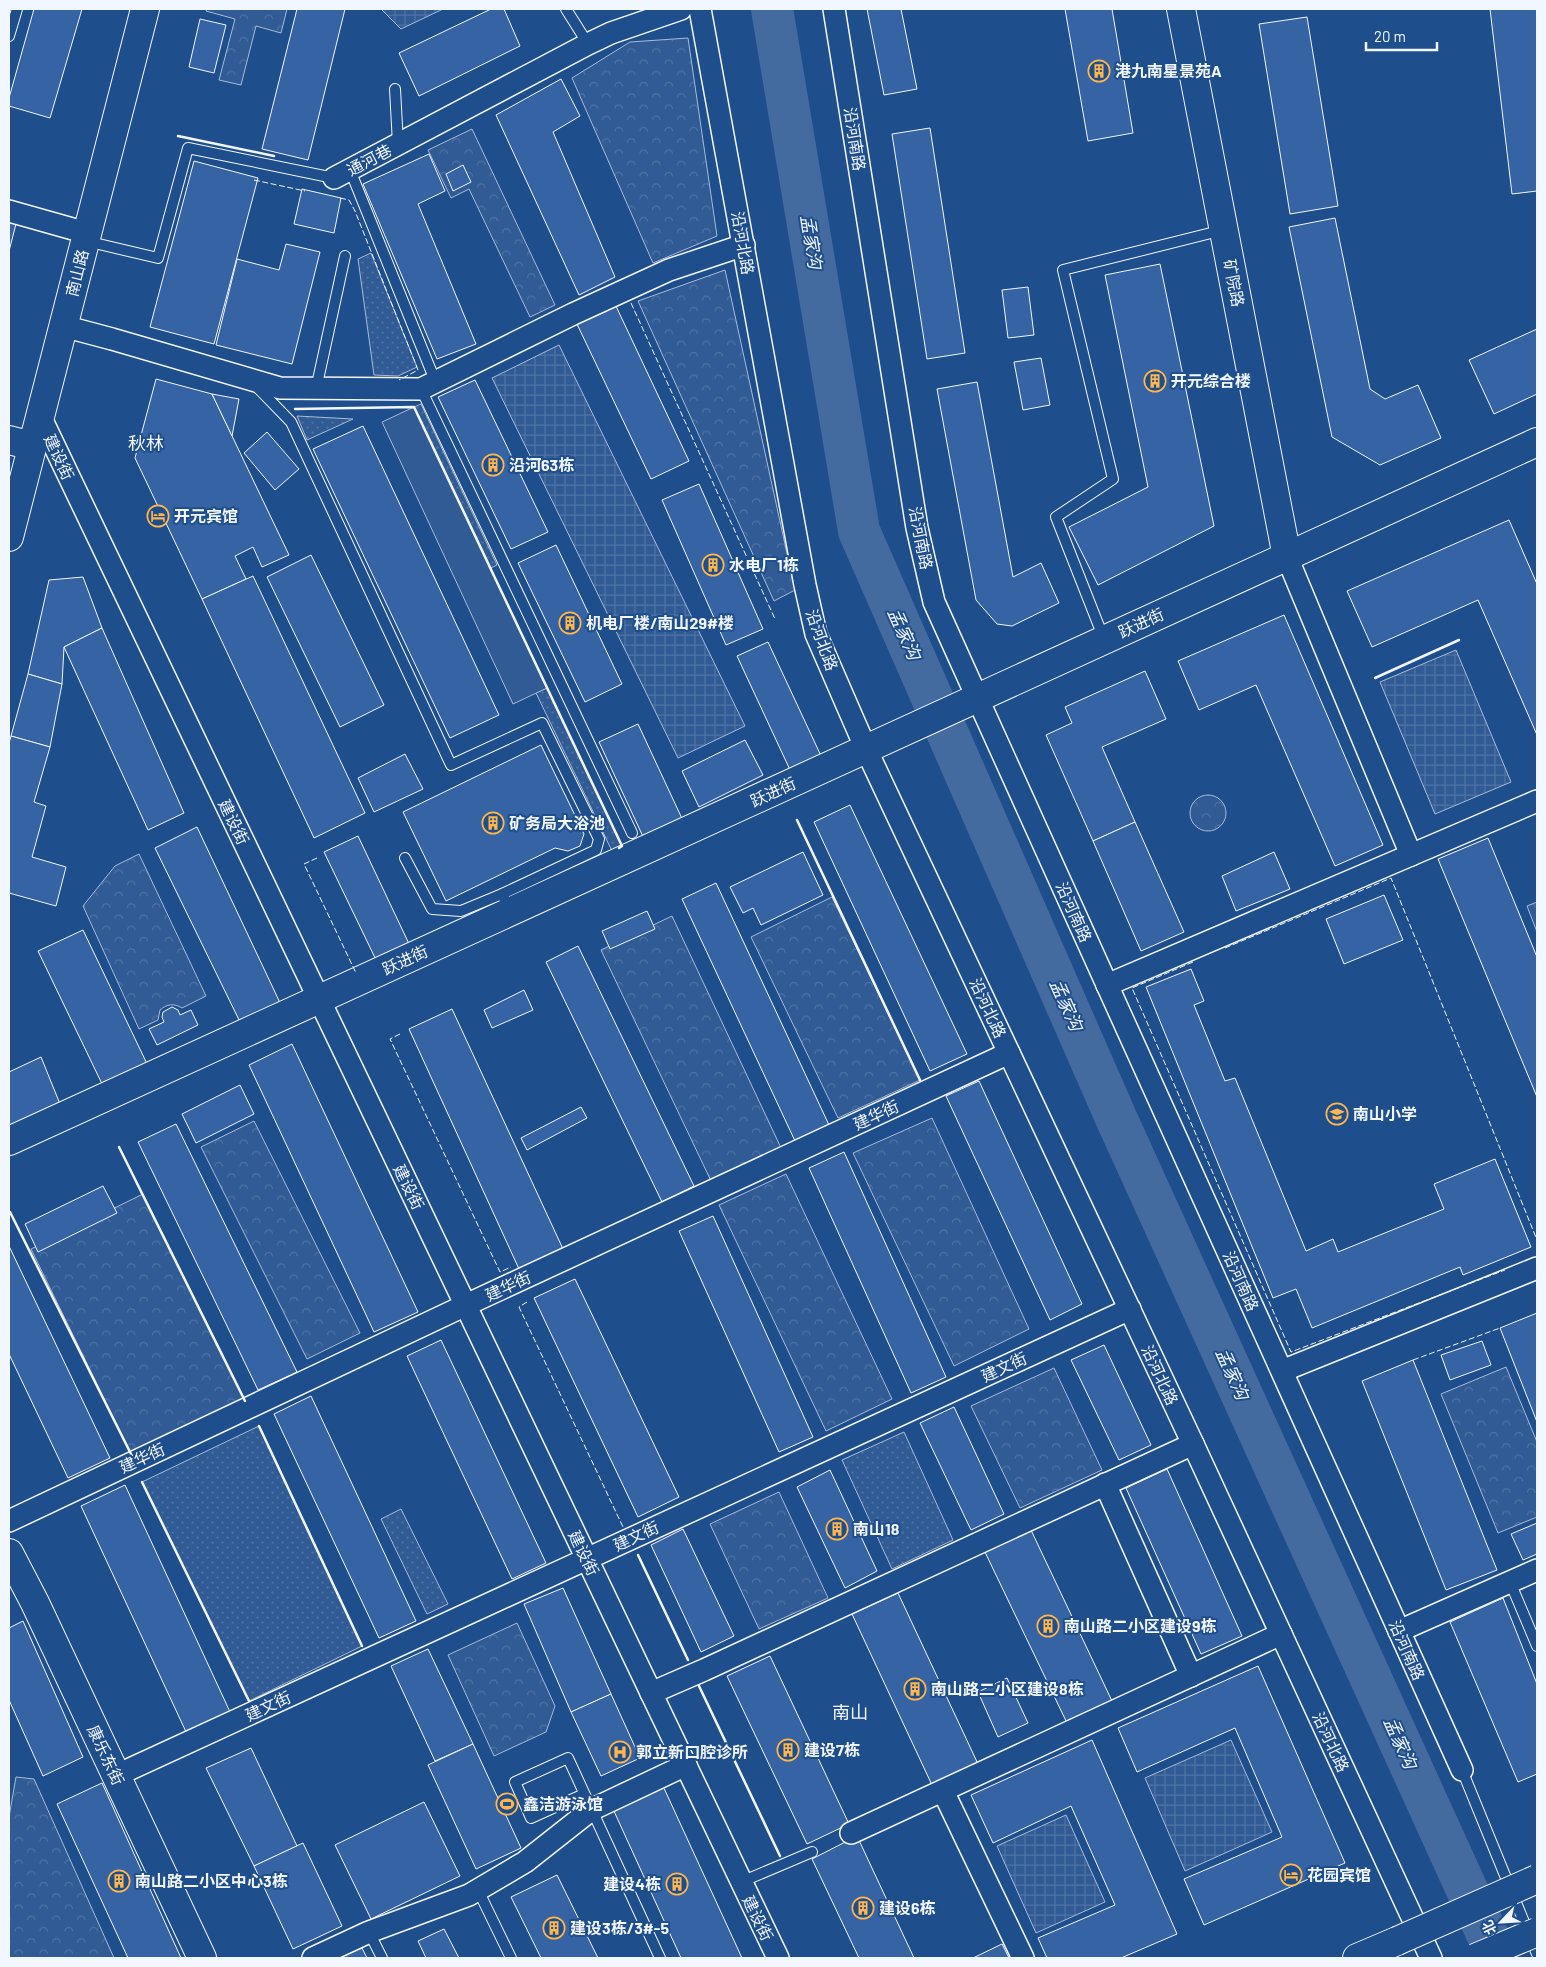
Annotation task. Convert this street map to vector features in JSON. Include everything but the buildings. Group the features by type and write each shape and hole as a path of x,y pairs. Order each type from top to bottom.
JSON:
{"street":[{"name":"南山路","path":"9,537 20,443 40,416 145,9"},
{"name":"通河巷","path":"342,174 588,44 612,33 681,9"},
{"name":"沿河北路","path":"700,9 816,634 867,749 1193,1444 1431,1958"},
{"name":"沿河南路","path":"834,9 917,528 934,602 971,701 1107,985 1462,1770"},
{"name":"矿院路","path":"1181,9 1286,557"},
{"path":"9,211 86,237"},
{"path":"63,326 280,388 428,386 573,314 669,270 744,245"},
{"name":"建设街","path":"40,416 778,1958"},
{"name":"跃进街","path":"9,1141 319,999 506,903 867,749 1537,442"},
{"path":"20,443 72,486"},
{"path":"1286,557 1412,854"},
{"path":"1107,985 1537,801"},
{"name":"建华街","path":"9,1521 466,1305 1009,1053"},
{"path":"1282,1371 1537,1268"},
{"name":"建文街","path":"115,1776 1130,1309"},
{"path":"651,1693 1193,1444"},
{"path":"1105,1484 1191,1676"},
{"name":"康乐东街","path":"9,1553 202,1958"},
{"path":"1399,1631 1537,1570"},
{"path":"851,1834 1281,1634"},
{"path":"313,1958 369,1932 469,1895 525,1862 587,1802 686,1766"},
{"path":"942,1791 1023,1958"},
{"path":"1357,1958 1537,1878"},
{"path":"1475,1958 1537,1932"}],"lane":[{"path":"9,36 17,9"},
{"path":"566,9 588,44"},
{"path":"395,89 398,145"},
{"name":"通河巷","path":"86,237 158,258 188,148 342,174"},
{"path":"342,174 428,386 632,834"},
{"path":"1105,640 1056,517 1113,479 1063,270 1224,230"},
{"path":"316,389 345,256"},
{"path":"247,378 291,422 451,765 542,723 599,839 596,850 506,903 461,911 432,909 405,858"},
{"path":"1510,1582 1537,1646"},
{"path":"587,1802 531,1818 515,1782 568,1758 660,1958"},
{"path":"1462,1770 1537,1954"},
{"path":"741,1882 812,1852"},
{"path":"478,1890 511,1958"},
{"path":"369,1932 382,1958"}],"green space":[{"path":"207,9 287,9 281,33 256,26 241,85 219,80 235,19 206,11"},
{"path":"688,38 717,236 653,263 572,78 630,42"},
{"path":"472,129 555,305 530,317 469,189 451,198 428,150"},
{"path":"371,253 417,367 398,376 374,375 358,259"},
{"path":"725,270 795,590 774,601 638,301"},
{"path":"421,404 497,565 491,568 414,407"},
{"path":"297,416 353,419 307,440"},
{"path":"547,688 622,846 612,851 536,693"},
{"path":"1208,795 1215,796 1221,800 1225,806 1225,820 1221,826 1215,830 1208,831 1201,830 1195,826 1191,820 1190,813 1191,806 1195,800 1201,796"},
{"path":"139,854 206,996 182,1008 173,1005 165,1006 160,1010 158,1020 139,1029 83,906 115,866"},
{"path":"832,897 920,1080 838,1118 751,937"},
{"path":"1537,902 1537,932 1527,906"},
{"path":"672,916 782,1150 712,1183 601,950"},
{"path":"932,1118 1029,1329 954,1366 853,1153"},
{"path":"254,1121 360,1333 307,1359 201,1147"},
{"path":"786,1174 892,1399 826,1431 719,1205"},
{"path":"143,1194 245,1401 132,1456 31,1249"},
{"path":"1506,1367 1537,1442 1537,1517 1498,1533 1441,1394"},
{"path":"1054,1368 1102,1470 1020,1508 971,1406"},
{"path":"259,1426 362,1646 249,1701 142,1482"},
{"path":"904,1432 953,1540 892,1569 842,1460"},
{"path":"779,1492 828,1598 759,1629 710,1524"},
{"path":"401,1509 448,1604 427,1614 381,1519"},
{"path":"517,1623 555,1706 546,1732 494,1756 448,1655"},
{"path":"16,1777 34,1779 114,1958 9,1958 9,1817"}],"shaded area":[{"path":"381,9 443,9 401,29"},
{"path":"559,345 745,726 678,758 492,378"},
{"path":"414,407 547,688 513,704 382,422"},
{"path":"1456,650 1511,782 1435,814 1380,682"},
{"path":"1231,1740 1272,1832 1185,1871 1145,1778"},
{"path":"1066,1815 1105,1902 1036,1933 997,1846"}],"waterway":[{"name":"孟家沟","path":"772,9 859,531 1117,1120 1498,1958"}],"fence":[{"path":"254,180 305,191"},
{"path":"340,198 349,200 355,211 418,370 399,380"},
{"path":"631,303 775,619"},
{"path":"317,858 304,864 356,973"},
{"path":"1225,948 1391,878 1537,1240"},
{"path":"1193,962 1132,988 1291,1352 1505,1270"},
{"path":"400,1034 390,1039 500,1272 511,1267"},
{"path":"527,1302 519,1307 623,1527"},
{"path":"1413,1360 1500,1328"}],"wall":[{"path":"178,136 274,156"},
{"path":"295,409 414,407 622,846 619,848"},
{"path":"1375,678 1459,640"},
{"path":"797,820 920,1080"},
{"path":"119,1147 245,1401"},
{"path":"10,1212 132,1456"},
{"path":"259,1426 362,1646"},
{"path":"142,1482 249,1701"},
{"path":"638,1555 688,1660"},
{"path":"699,1686 780,1856"}],"place":[{"name":"港九南星景苑A","path":"1099,71"},
{"name":"开元综合楼","path":"1155,381"},
{"name":"沿河63栋","path":"493,465"},
{"name":"开元宾馆","path":"158,516"},
{"name":"水电厂1栋","path":"713,565"},
{"name":"机电厂楼/南山29#楼","path":"570,623"},
{"name":"矿务局大浴池","path":"493,823"},
{"name":"南山小学","path":"1337,1114"},
{"name":"南山18","path":"837,1529"},
{"name":"南山路二小区建设9栋","path":"1048,1626"},
{"name":"南山路二小区建设8栋","path":"915,1689"},
{"name":"建设7栋","path":"788,1750"},
{"name":"郭立新口腔诊所","path":"620,1752"},
{"name":"鑫洁游泳馆","path":"507,1804"},
{"name":"花园宾馆","path":"1291,1875"},
{"name":"南山路二小区中心3栋","path":"119,1881"},
{"name":"建设4栋","path":"677,1884"},
{"name":"建设6栋","path":"863,1908"},
{"name":"建设3栋/3#-5","path":"554,1928"}],"district":[{"name":"秋林","path":"146,444"},
{"name":"南山","path":"850,1713"}]}
